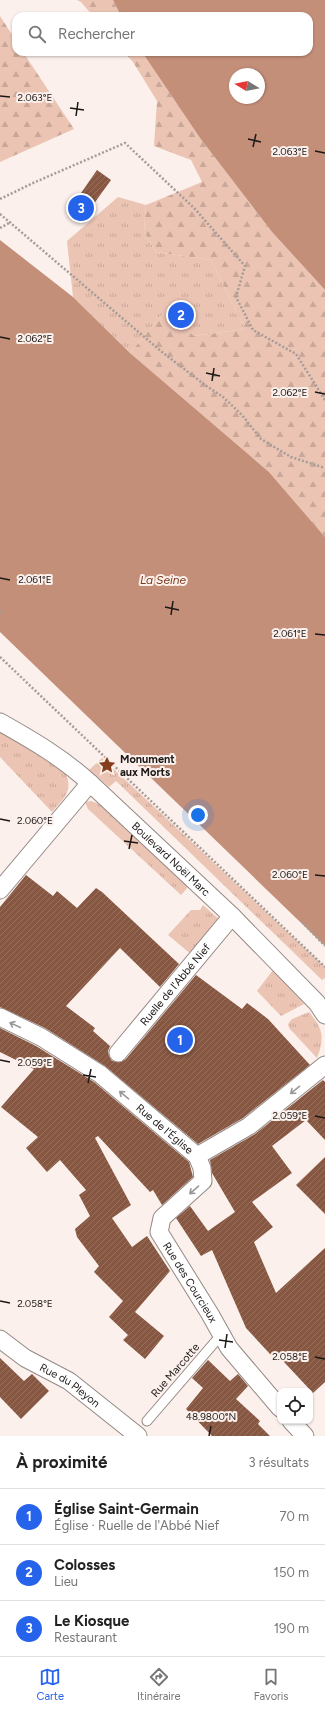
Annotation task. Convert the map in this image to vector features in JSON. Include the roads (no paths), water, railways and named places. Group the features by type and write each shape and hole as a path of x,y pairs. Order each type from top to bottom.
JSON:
{"street":[{"name":"Boulevard Noël Marc","path":"0,722 56,755 90,783 232,916 317,1003 325,1015"},
{"path":"0,890 90,783"},
{"name":"Ruelle de l'Abbé Nief","path":"118,1053 232,916"},
{"name":"Rue de l'Église","path":"0,1017 41,1037 100,1074 197,1156 249,1126 325,1065"},
{"name":"Rue des Courcieux","path":"197,1156 202,1168 203,1181 162,1218 159,1226 159,1232 210,1314 229,1348 277,1404"},
{"name":"Rue du Pleyon","path":"0,1339 25,1358 69,1382 135,1435"},
{"path":"294,1424 305,1436"}],"lane":[{"name":"Rue Marcotte","path":"147,1421 221,1335"}],"water":[{"path":"113,0 325,0 325,290 272,232 200,138 145,56 313,56 313,12 119,12"},
{"name":"La Seine","path":"0,240 73,297 130,353 269,472 325,537 325,946 0,632"}],"place":[{"name":"Le Kiosque","path":"81,208"},
{"name":"Colosses","path":"181,315"},
{"name":"Monument aux Morts","path":"107,765"},
{"name":"Église Saint-Germain","path":"180,1040"}]}
